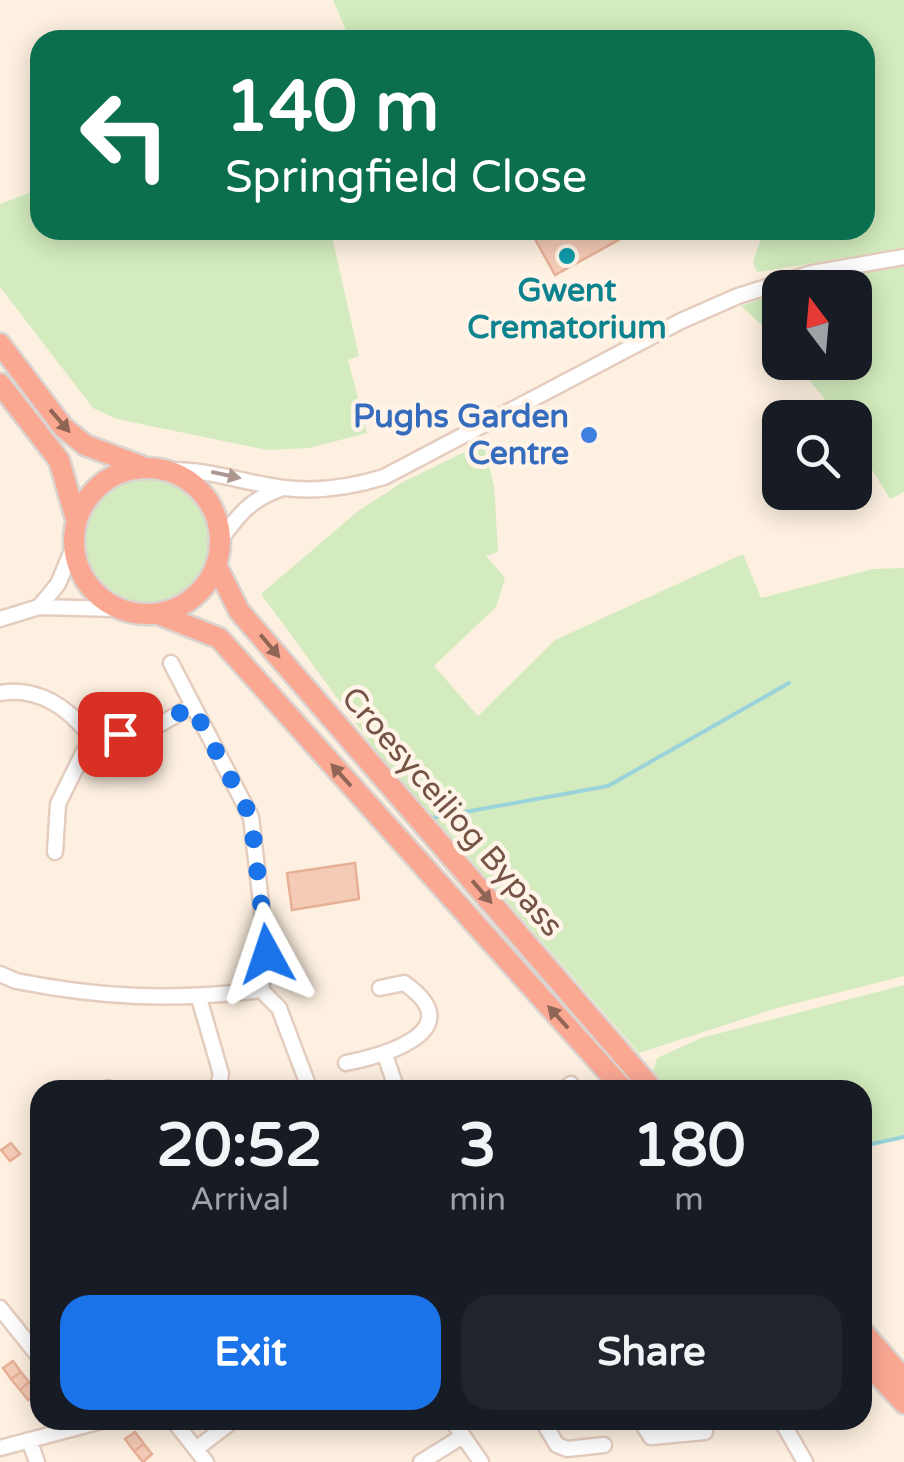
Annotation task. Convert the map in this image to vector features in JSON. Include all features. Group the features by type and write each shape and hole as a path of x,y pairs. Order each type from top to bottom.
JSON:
{"highway":[{"path":"0,344 63,427 85,445 144,467 168,470 206,496 216,517 220,540 216,565 194,598 158,614 117,609 87,584 73,548 76,519 59,460 0,384"},
{"path":"76,519 102,482 144,467"},
{"name":"Croesyceiliog Bypass","path":"216,565 240,611 644,1080"},
{"name":"Croesyceiliog Bypass","path":"158,614 218,638 615,1080"},
{"path":"872,1343 904,1379"},
{"path":"872,1368 904,1403"}],"street":[{"path":"168,470 198,469 284,488 321,489 384,477 727,301 812,273 904,257"},
{"path":"220,540 256,497 284,488"},
{"path":"39,607 58,584 73,548"},
{"path":"0,619 39,607 117,609"},
{"path":"171,663 251,817 267,954 261,990"},
{"path":"0,693 30,694 57,702 91,737"},
{"path":"91,737 148,731 192,706"},
{"path":"55,852 58,804 91,737"},
{"path":"0,974 32,984 126,999 199,998 261,990"},
{"path":"346,1063 385,1055 418,1038 427,1024 428,1010 420,995 404,983 380,988"},
{"path":"261,990 279,1008 306,1080"},
{"path":"199,998 220,1080"},
{"path":"385,1055 394,1080"},
{"path":"0,1308 30,1346"},
{"path":"0,1448 55,1430"},
{"path":"181,1430 206,1462"},
{"path":"196,1448 220,1430"},
{"path":"458,1430 481,1462"},
{"path":"548,1430 558,1445 568,1449 600,1445 595,1430"},
{"path":"647,1430 651,1436 673,1430"},
{"path":"699,1430 705,1432"},
{"path":"787,1430 805,1462"},
{"path":"421,1462 462,1436"},
{"path":"30,1440 37,1462"}],"green space":[{"path":"333,0 904,0 904,249 757,272 753,262 761,240 875,240 875,30 346,30"},
{"path":"30,193 30,240 334,240 359,356 348,360 367,433 309,448 267,450 117,419 93,408 0,287 0,204"},
{"path":"904,266 904,492 890,499 872,470 872,400 825,400 810,380 872,380 872,271"},
{"path":"762,298 762,325 741,306"},
{"path":"483,443 494,486 498,552 486,556 505,578 496,607 434,666 478,716 555,640 743,554 761,598 873,569 904,568 904,976 777,1008 639,1053 376,751 261,594 357,512 401,483"},
{"path":"147,479 171,484 191,497 204,517 209,541 204,565 191,585 171,598 147,603 123,598 103,585 90,565 85,541 90,517 103,497 123,484"},
{"path":"904,985 904,1137 872,1144 872,1080 661,1080 653,1071 657,1058 701,1038"}],"building":[{"name":"Gwent Crematorium","path":"536,240 619,240 555,275"},
{"path":"355,863 359,899 292,910 287,873"},
{"path":"11,1143 20,1154 10,1161 1,1150"},
{"path":"13,1361 21,1372 11,1379 3,1368"},
{"path":"21,1372 29,1382 20,1390 11,1379"},
{"path":"29,1382 30,1399 28,1400 20,1390"},
{"path":"135,1432 144,1444 134,1451 125,1439"},
{"path":"144,1444 152,1454 143,1462 134,1451"}],"waterway":[{"path":"432,818 608,786 789,683"},
{"path":"872,1144 904,1137"}],"place":[{"name":"Gwent Crematorium","path":"567,256"},
{"name":"Pughs Garden Centre","path":"589,435"}],"route":[{"path":"120,734 148,731 192,706 251,817 267,954"}]}
